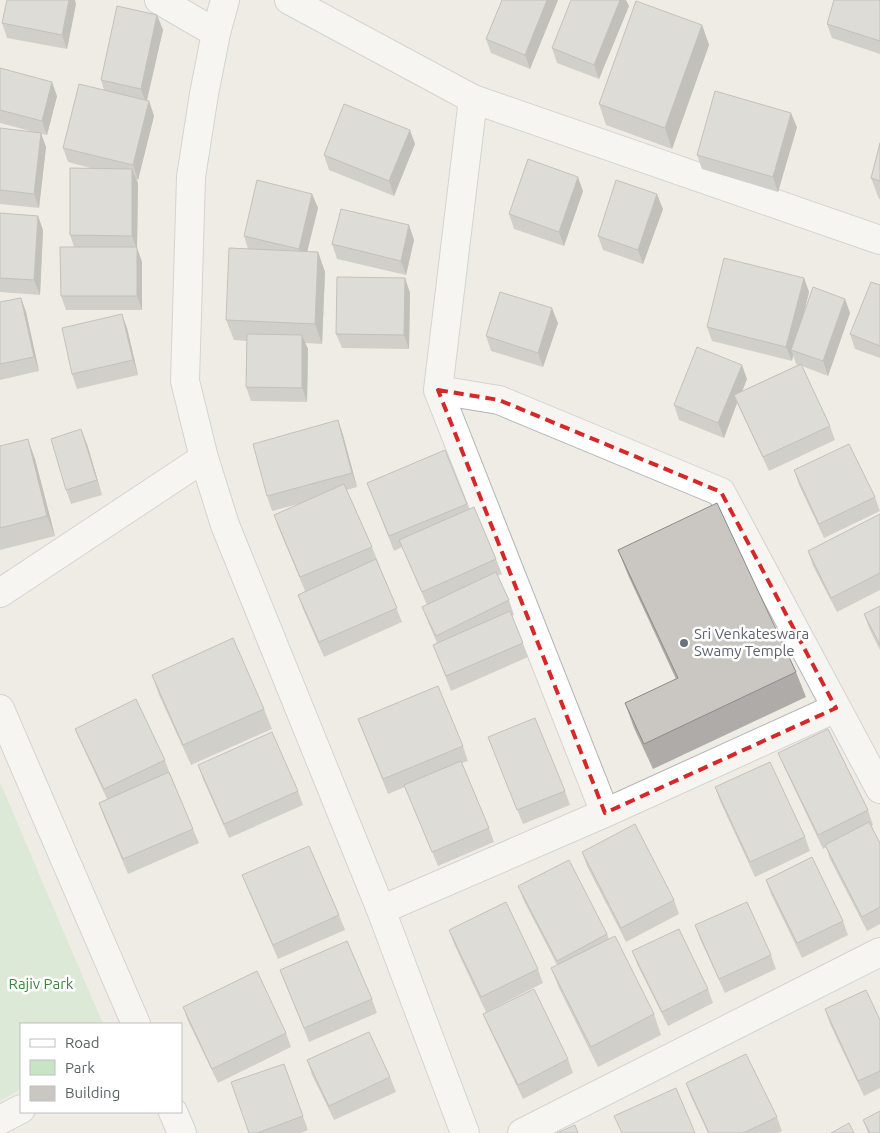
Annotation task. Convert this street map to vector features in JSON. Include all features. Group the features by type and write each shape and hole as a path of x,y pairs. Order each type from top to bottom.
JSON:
{"street":[{"path":"159,0 216,33"},
{"path":"225,0 216,33 204,94 191,177 184,381 204,458 225,525 381,910 465,1133"},
{"path":"289,0 473,99 880,240"},
{"path":"473,99 438,390 606,812"},
{"path":"438,390 499,400 721,492 880,789"},
{"path":"0,593 204,458"},
{"path":"381,910 606,812 836,708"},
{"path":"0,709 136,1023"},
{"path":"522,1133 880,952"},
{"path":"0,1120 20,1110"},
{"path":"173,1113 182,1133"}],"highlighted area":[{"path":"438,390 499,400 721,492 836,708 605,813"}],"green space":[{"name":"Rajiv Park","path":"0,782 103,1023 20,1023 20,1090 0,1101"}],"building":[{"path":"7,0 69,0 62,35 2,23"},
{"path":"502,0 547,0 525,55 486,39"},
{"path":"571,0 620,0 594,65 552,48"},
{"path":"834,0 880,0 880,41 827,24"},
{"path":"636,1 702,25 665,128 599,104"},
{"path":"117,6 157,15 141,89 101,80"},
{"path":"0,68 52,82 42,121 0,110"},
{"path":"79,84 149,101 133,165 63,148"},
{"path":"715,91 791,113 773,177 697,155"},
{"path":"344,104 410,130 389,181 324,155"},
{"path":"0,128 41,133 34,194 0,190"},
{"path":"880,143 880,181 871,178"},
{"path":"528,159 578,177 559,232 509,214"},
{"path":"70,168 132,169 132,236 70,235"},
{"path":"257,180 312,194 299,249 244,236"},
{"path":"616,180 657,194 638,250 598,236"},
{"path":"341,209 409,225 401,261 332,244"},
{"path":"0,213 38,216 34,280 0,278"},
{"path":"60,247 137,247 137,296 61,296"},
{"path":"229,248 318,252 315,324 226,320"},
{"path":"724,258 804,278 786,347 707,327"},
{"path":"337,277 405,278 404,335 336,334"},
{"path":"871,282 880,285 880,346 850,334"},
{"path":"813,287 845,299 823,361 791,350"},
{"path":"500,292 552,308 538,353 486,336"},
{"path":"21,298 34,357 0,364 0,302"},
{"path":"122,314 133,360 72,374 62,328"},
{"path":"247,334 302,335 302,388 246,387"},
{"path":"697,347 742,365 718,423 674,405"},
{"path":"801,364 830,426 763,457 734,395"},
{"path":"338,420 352,473 267,496 253,444"},
{"path":"81,429 97,480 66,490 51,439"},
{"path":"28,439 47,516 0,528 0,446"},
{"path":"849,444 875,497 819,524 794,470"},
{"path":"445,450 467,504 389,536 367,483"},
{"path":"344,484 372,547 300,577 274,515"},
{"path":"717,503 796,672 644,744 625,703 678,678 618,550"},
{"path":"474,507 496,559 422,592 399,540"},
{"path":"880,514 880,573 831,598 808,551"},
{"path":"376,559 397,608 319,642 298,595"},
{"path":"496,572 509,600 436,636 422,607"},
{"path":"880,606 880,645 864,614"},
{"path":"510,611 523,643 446,676 433,645"},
{"path":"233,638 264,709 183,745 152,675"},
{"path":"438,686 463,746 383,779 358,719"},
{"path":"136,699 165,760 104,789 75,729"},
{"path":"535,718 565,791 517,810 488,737"},
{"path":"828,729 868,810 818,835 778,753"},
{"path":"272,732 298,791 224,824 198,765"},
{"path":"461,761 489,828 432,852 404,785"},
{"path":"770,762 805,837 750,862 715,787"},
{"path":"169,772 193,829 123,859 99,803"},
{"path":"869,822 880,843 880,907 862,917 825,845"},
{"path":"635,824 674,900 621,928 582,852"},
{"path":"309,846 339,915 273,945 242,875"},
{"path":"812,857 843,921 797,943 766,880"},
{"path":"569,860 607,934 557,961 518,886"},
{"path":"506,902 538,969 481,997 449,930"},
{"path":"747,902 771,955 719,979 695,925"},
{"path":"679,929 708,989 662,1012 632,951"},
{"path":"615,936 654,1014 591,1047 551,968"},
{"path":"347,941 372,999 304,1028 280,970"},
{"path":"257,971 286,1033 212,1069 183,1007"},
{"path":"534,989 568,1059 518,1085 483,1014"},
{"path":"866,990 880,1020 880,1071 858,1081 825,1009"},
{"path":"369,1032 390,1077 329,1106 307,1060"},
{"path":"746,1054 777,1117 743,1133 709,1133 686,1083"},
{"path":"284,1064 303,1116 257,1133 249,1133 231,1082"},
{"path":"676,1088 695,1133 622,1133 614,1116"},
{"path":"880,1111 880,1133 870,1133 863,1120"},
{"path":"849,1123 854,1133 831,1133"},
{"path":"575,1125 578,1133 557,1133"}],"place":[{"name":"Sri Venkateswara Swamy Temple","path":"684,643"}]}
